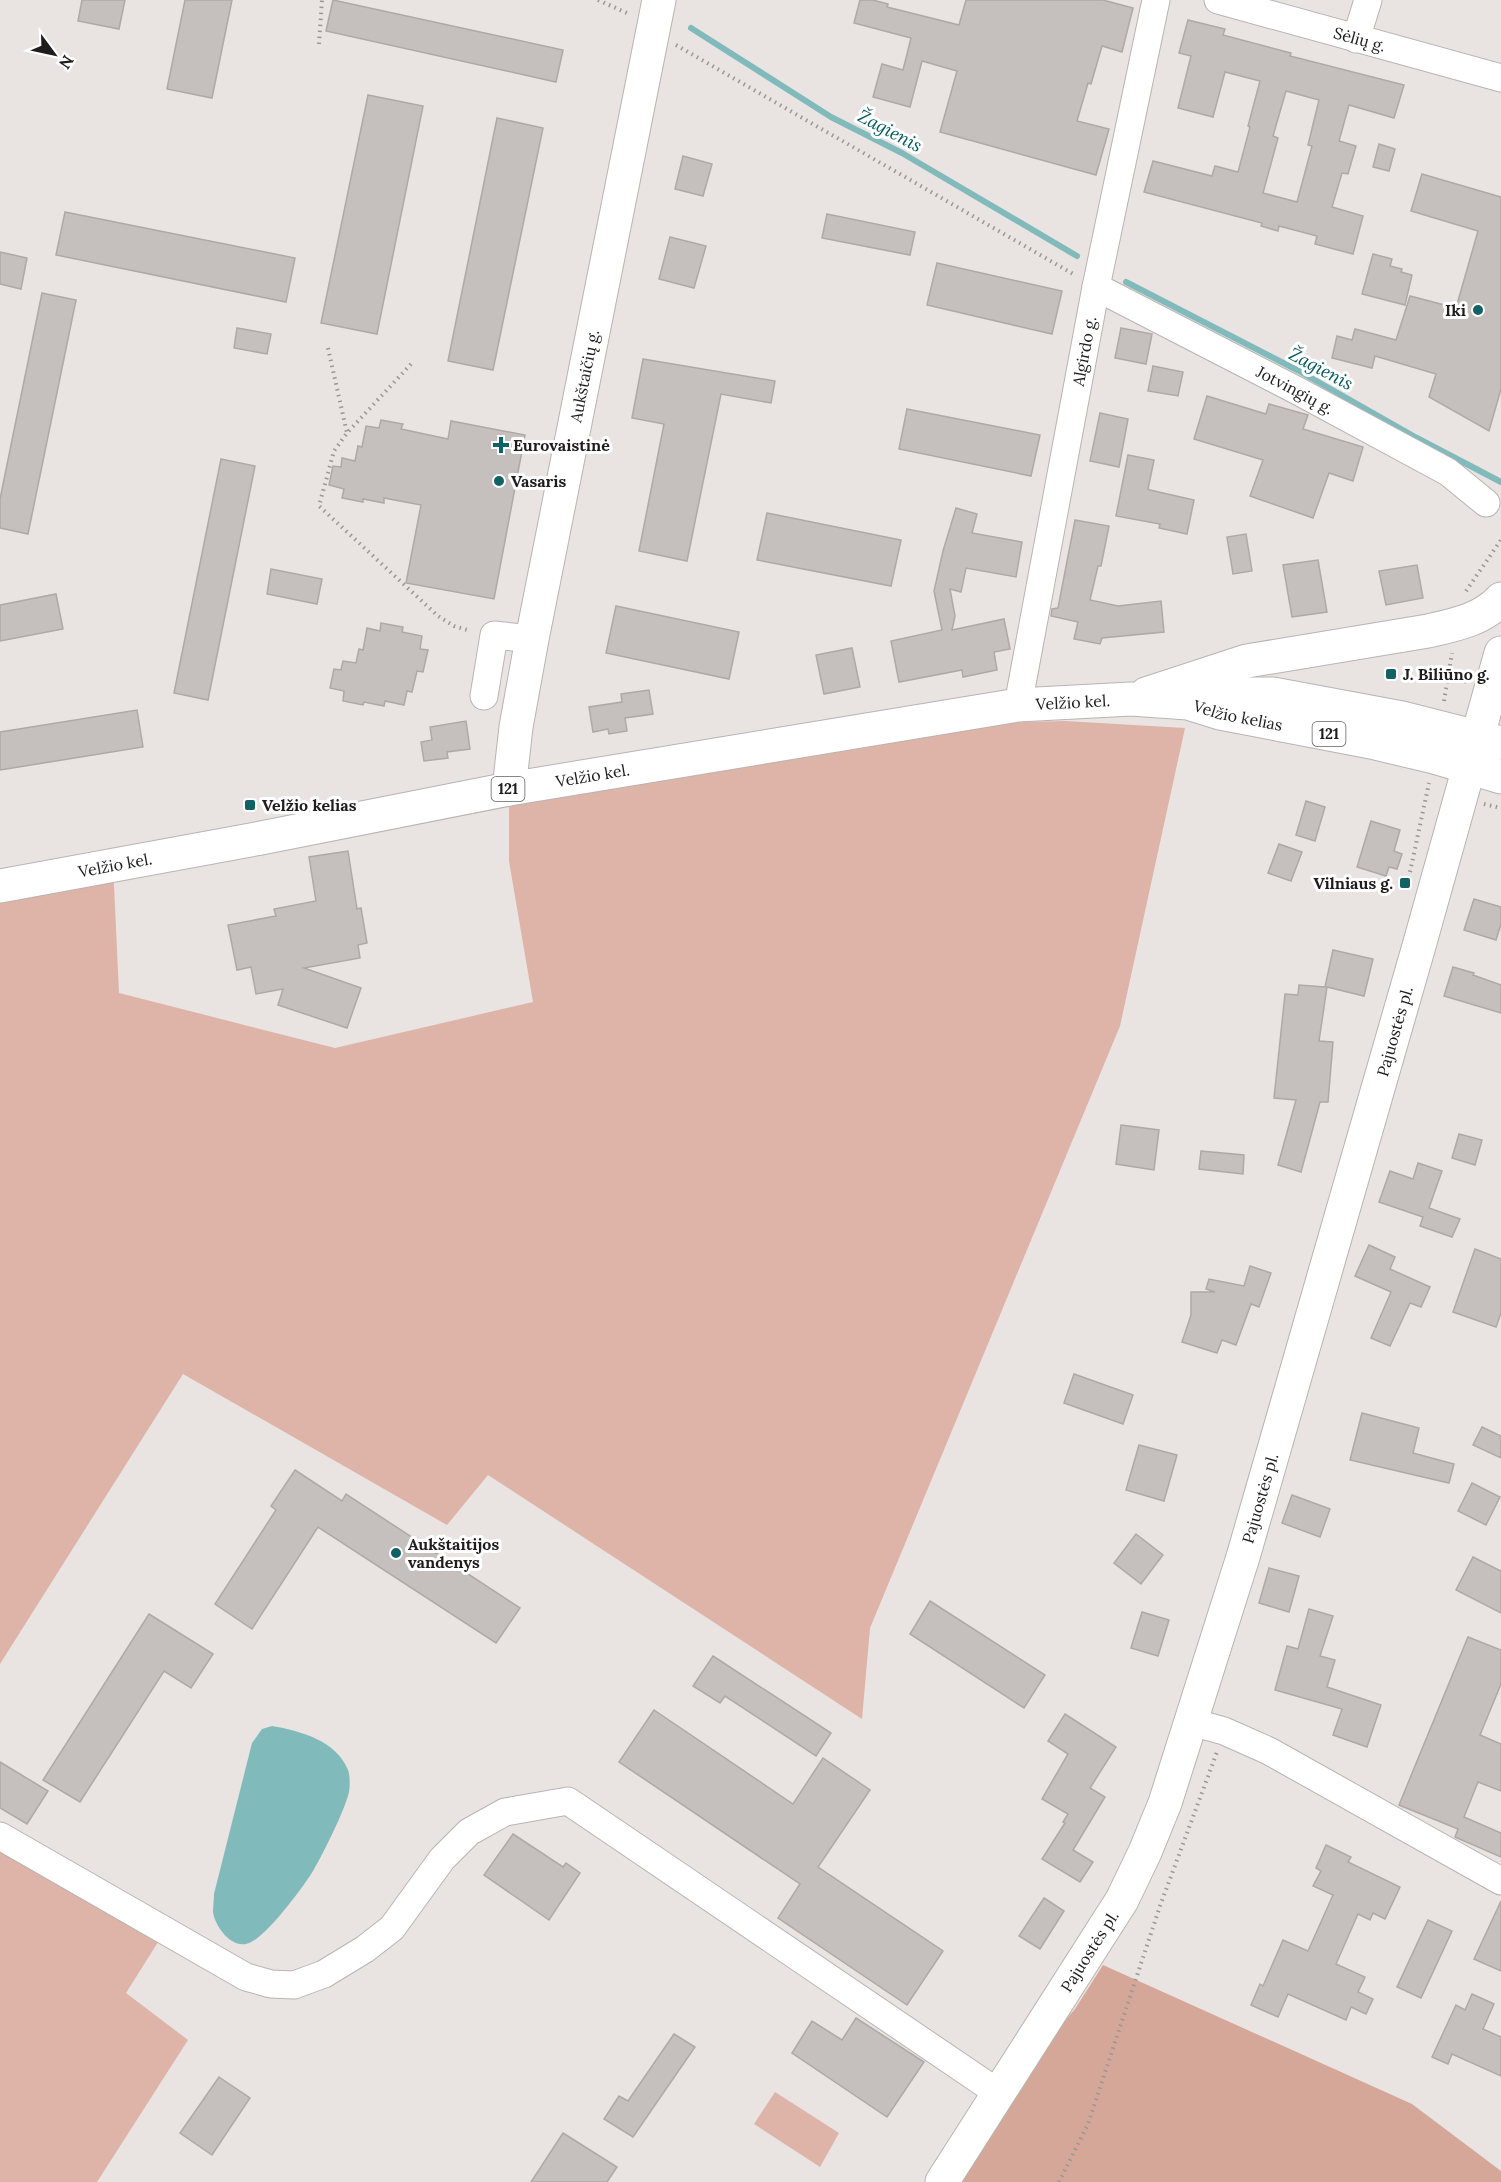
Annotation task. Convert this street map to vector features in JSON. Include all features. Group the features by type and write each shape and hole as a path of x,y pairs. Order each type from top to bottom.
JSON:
{"main road":[{"name":"Aukštaičių g.","path":"509,789 516,727 646,4"},
{"path":"1131,699 1247,661 1428,631 1456,624 1478,617 1501,599"},
{"path":"1501,652 1489,739 1469,767 1501,777"},
{"name":"Velžio kel.","path":"0,886 509,789 1018,705 1131,699 1188,703"},
{"name":"Velžio kelias","path":"1188,703 1220,713 1371,742 1489,739"},
{"name":"Velžio kelias","path":"1437,742 1469,767"},
{"name":"Pajuostės pl.","path":"942,2182 1122,1900 1161,1812 1192,1722 1243,1557 1469,767"}],"street":[{"name":"Algirdo g.","path":"1018,705 1096,286 1156,0"},
{"name":"Sėlių g.","path":"1218,0 1501,78"},
{"path":"1356,39 1368,0"},
{"name":"Jotvingių g.","path":"1096,286 1448,472 1486,503"},
{"path":"484,696 494,635 532,639"},
{"path":"1192,1722 1224,1731 1269,1751 1501,1881"},
{"path":"0,1836 246,1977 271,1984 294,1985 324,1974 365,1949 392,1928 442,1859 469,1832 505,1812 568,1801 1000,2094"}],"path":[{"path":"319,44 322,0"},
{"path":"598,0 631,16 646,4"},
{"path":"678,34 676,45 1096,286"},
{"path":"328,348 347,433"},
{"path":"411,364 347,433 334,452 319,506 438,616 454,626 494,635"},
{"path":"1408,881 1437,742 1448,676"},
{"path":"1059,2182 1088,2124 1160,1906 1224,1731"}],"shaded area":[{"path":"1065,721 1185,728 1120,1026 870,1628 862,1719 488,1475 447,1525 183,1374 0,1664 0,886 113,864 119,993 335,1048 533,1002 509,861 509,789 982,723"},
{"path":"0,1836 165,1931 126,1993 188,2040 97,2182 0,2182"},
{"path":"1103,1965 1412,2104 1501,2171 1501,2182 942,2182 1000,2094 1075,2009"},
{"path":"775,2092 839,2133 820,2167 754,2124"}],"water":[{"path":"272,1726 305,1734 335,1751 348,1770 349,1792 328,1843 301,1889 263,1934 254,1941 240,1944 224,1934 214,1918 214,1894 252,1743 262,1729"}],"building":[{"path":"82,0 125,0 119,29 78,21"},
{"path":"185,0 232,0 212,98 167,89"},
{"path":"333,0 563,50 556,82 326,31"},
{"path":"860,0 873,0 888,4 887,7 959,25 966,0 1103,0 1133,8 1122,52 1102,46 1077,121 1109,129 1096,175 940,132 957,71 922,61 910,107 873,97 882,64 903,70 911,38 854,23"},
{"path":"1188,20 1225,29 1223,35 1291,53 1290,56 1404,85 1394,118 1349,105 1339,141 1356,146 1348,174 1342,173 1332,207 1363,216 1353,254 1315,244 1317,236 1279,226 1278,231 1261,226 1262,223 1144,192 1153,161 1212,176 1215,166 1238,172 1250,127 1248,126 1260,81 1225,72 1213,117 1178,108 1191,56 1179,53","holes":["1286,91 1319,100 1308,145 1312,146 1297,202 1263,193 1278,138 1273,136"]},
{"path":"368,95 423,106 377,334 321,323"},
{"path":"497,118 543,128 493,370 448,361"},
{"path":"1379,144 1395,149 1389,171 1373,167"},
{"path":"683,156 712,164 703,196 675,189"},
{"name":"Iki","path":"1422,174 1501,197 1501,389 1489,431 1429,397 1436,374 1375,356 1372,368 1332,358 1337,336 1352,340 1355,329 1396,340 1410,296 1456,308 1478,231 1411,211"},
{"path":"65,212 295,258 286,302 56,255"},
{"path":"827,214 915,232 910,255 822,238"},
{"path":"670,237 706,246 694,288 659,279"},
{"path":"0,252 27,258 21,289 0,284"},
{"path":"1373,254 1392,259 1390,266 1412,275 1405,305 1362,294"},
{"path":"937,263 1062,291 1052,334 927,305"},
{"path":"42,293 76,300 28,534 0,528 0,499"},
{"path":"237,328 271,334 267,354 234,348"},
{"path":"1121,328 1152,334 1146,364 1115,358"},
{"path":"643,359 775,381 771,403 721,394 687,561 639,551 664,424 632,418"},
{"path":"1153,366 1183,372 1178,396 1148,391"},
{"path":"1207,396 1266,414 1269,404 1308,415 1303,429 1363,447 1353,481 1329,473 1313,518 1250,496 1263,460 1194,439"},
{"path":"907,409 1040,435 1031,476 899,449"},
{"path":"1100,413 1128,419 1119,467 1090,461"},
{"path":"381,420 403,424 401,429 448,439 451,421 525,435 494,599 406,583 421,505 384,498 384,503 342,498 344,489 329,485 333,466 341,467 342,458 355,461 358,446 362,447 366,426 379,428"},
{"path":"1128,455 1154,460 1148,489 1194,500 1187,534 1159,528 1160,524 1116,516"},
{"path":"221,459 255,466 208,700 174,693"},
{"path":"956,508 977,514 972,533 1022,542 1016,577 966,568 961,592 950,589 955,616 952,630 1004,619 1010,649 994,652 997,670 963,677 962,670 899,682 891,641 942,630 934,591"},
{"path":"767,513 901,540 891,586 757,560"},
{"path":"1075,520 1109,526 1101,566 1098,566 1090,600 1118,606 1161,601 1164,632 1102,638 1100,644 1074,639 1078,622 1051,616 1052,609 1058,608"},
{"path":"1246,534 1252,571 1233,574 1227,537"},
{"path":"1318,560 1327,612 1292,617 1283,565"},
{"path":"1417,565 1423,598 1386,605 1379,571"},
{"path":"271,569 322,579 317,604 267,594"},
{"path":"56,594 63,629 0,641 0,605"},
{"path":"616,606 739,632 729,679 606,653"},
{"path":"381,623 403,627 402,632 422,636 420,649 428,650 423,672 417,671 412,692 407,691 404,705 385,701 384,706 343,701 344,691 330,688 334,669 341,670 343,661 356,663 359,649 363,650 367,628 380,631"},
{"path":"852,648 860,687 824,694 816,655"},
{"path":"649,690 653,714 625,718 627,731 609,734 608,729 593,732 589,707 622,702 621,694"},
{"path":"137,710 143,747 0,770 0,732"},
{"path":"466,721 470,749 447,752 448,758 424,761 421,742 432,740 430,727"},
{"path":"1306,801 1325,807 1315,841 1296,835"},
{"path":"1371,821 1400,830 1394,851 1402,854 1397,869 1389,867 1386,876 1357,867"},
{"path":"1279,844 1302,852 1291,881 1268,873"},
{"path":"348,851 357,909 361,908 367,943 358,945 360,958 304,968 361,988 347,1028 278,1005 283,989 256,994 251,967 237,970 228,925 276,916 274,909 316,901 309,857"},
{"path":"1474,899 1501,907 1501,924 1496,940 1464,930"},
{"path":"1333,950 1373,959 1364,996 1327,987 1319,1041 1333,1042 1328,1102 1320,1102 1301,1172 1278,1165 1296,1100 1274,1098 1285,994 1298,995 1299,985 1325,987"},
{"path":"1453,967 1501,985 1501,1013 1444,996"},
{"path":"1121,1125 1159,1130 1154,1170 1116,1164"},
{"path":"1459,1134 1482,1140 1475,1165 1452,1158"},
{"path":"1201,1151 1244,1155 1243,1174 1199,1169"},
{"path":"1418,1163 1442,1171 1429,1208 1460,1219 1452,1237 1420,1226 1423,1217 1379,1202 1390,1171 1413,1179"},
{"path":"1369,1245 1395,1257 1390,1269 1430,1287 1421,1307 1410,1303 1390,1346 1371,1338 1391,1292 1355,1276"},
{"path":"1475,1249 1501,1259 1501,1313 1496,1327 1453,1312"},
{"path":"1250,1266 1271,1273 1259,1307 1251,1304 1236,1345 1222,1340 1217,1353 1182,1342 1191,1315 1191,1292 1215,1292 1206,1289 1209,1279 1244,1286"},
{"path":"1074,1374 1133,1395 1123,1424 1064,1403"},
{"path":"1362,1413 1419,1428 1413,1453 1454,1464 1449,1483 1350,1460"},
{"path":"1482,1427 1501,1436 1501,1458 1473,1445"},
{"path":"1139,1445 1177,1455 1164,1501 1126,1490"},
{"name":"Aukštaitijos vandenys","path":"295,1470 342,1501 346,1494 520,1608 496,1643 318,1527 252,1629 215,1604 276,1510 271,1506"},
{"path":"1472,1483 1500,1497 1486,1525 1458,1511"},
{"path":"1292,1495 1330,1509 1320,1537 1282,1523"},
{"path":"1136,1534 1163,1555 1141,1584 1114,1563"},
{"path":"1473,1557 1501,1571 1501,1613 1456,1590"},
{"path":"1269,1568 1299,1576 1289,1612 1259,1603"},
{"path":"930,1601 1045,1675 1024,1708 910,1634"},
{"path":"1309,1609 1333,1616 1320,1656 1335,1660 1327,1687 1381,1705 1367,1747 1333,1735 1342,1709 1275,1690 1287,1646 1298,1649"},
{"path":"1142,1612 1169,1620 1158,1656 1131,1648"},
{"path":"149,1614 213,1654 191,1688 164,1671 80,1802 43,1780"},
{"path":"1468,1637 1501,1650 1501,1684 1480,1735 1501,1744 1501,1791 1478,1782 1464,1817 1501,1833 1501,1857 1455,1837 1458,1829 1399,1805"},
{"path":"713,1656 831,1733 816,1756 725,1696 720,1703 693,1686"},
{"path":"654,1710 793,1804 823,1758 870,1790 818,1867 943,1951 907,2005 778,1918 800,1884 619,1762"},
{"path":"1065,1714 1116,1747 1090,1788 1105,1797 1073,1850 1093,1862 1080,1882 1042,1859 1065,1823 1063,1822 1068,1814 1042,1799 1068,1754 1048,1741"},
{"path":"0,1762 48,1791 27,1824 0,1808"},
{"path":"513,1834 563,1867 566,1863 580,1873 549,1920 484,1875"},
{"path":"1326,1845 1351,1857 1348,1862 1400,1887 1385,1919 1373,1913 1370,1920 1358,1914 1336,1964 1365,1977 1358,1992 1373,1999 1366,2014 1351,2007 1346,2020 1288,1994 1278,2017 1251,2005 1260,1984 1263,1986 1283,1940 1308,1951 1333,1895 1313,1886 1321,1871 1316,1868"},
{"path":"1044,1898 1064,1911 1040,1949 1019,1936"},
{"path":"1501,1901 1501,1971 1474,1959"},
{"path":"1428,1920 1452,1931 1421,1998 1397,1987"},
{"path":"1472,1994 1494,2004 1483,2029 1501,2037 1501,2076 1452,2054 1448,2064 1432,2057 1456,2005 1465,2010"},
{"path":"856,2018 924,2062 887,2117 792,2053 812,2021 842,2040"},
{"path":"674,2034 695,2047 633,2137 604,2119 619,2096 628,2101"},
{"path":"219,2077 250,2098 212,2155 180,2133"},
{"path":"563,2133 617,2167 607,2182 531,2182"}],"waterway":[{"name":"Žagienis","path":"691,28 831,117 902,153 1077,256"},
{"name":"Žagienis","path":"1126,282 1299,371 1417,438 1501,482"}],"place":[{"name":"Iki","path":"1478,310"},
{"name":"Eurovaistinė","path":"501,445"},
{"name":"Vasaris","path":"499,481"},
{"name":"J. Biliūno g.","path":"1391,674"},
{"name":"Velžio kelias","path":"250,805"},
{"name":"Vilniaus g.","path":"1405,883"},
{"name":"Aukštaitijos vandenys","path":"396,1553"}]}
